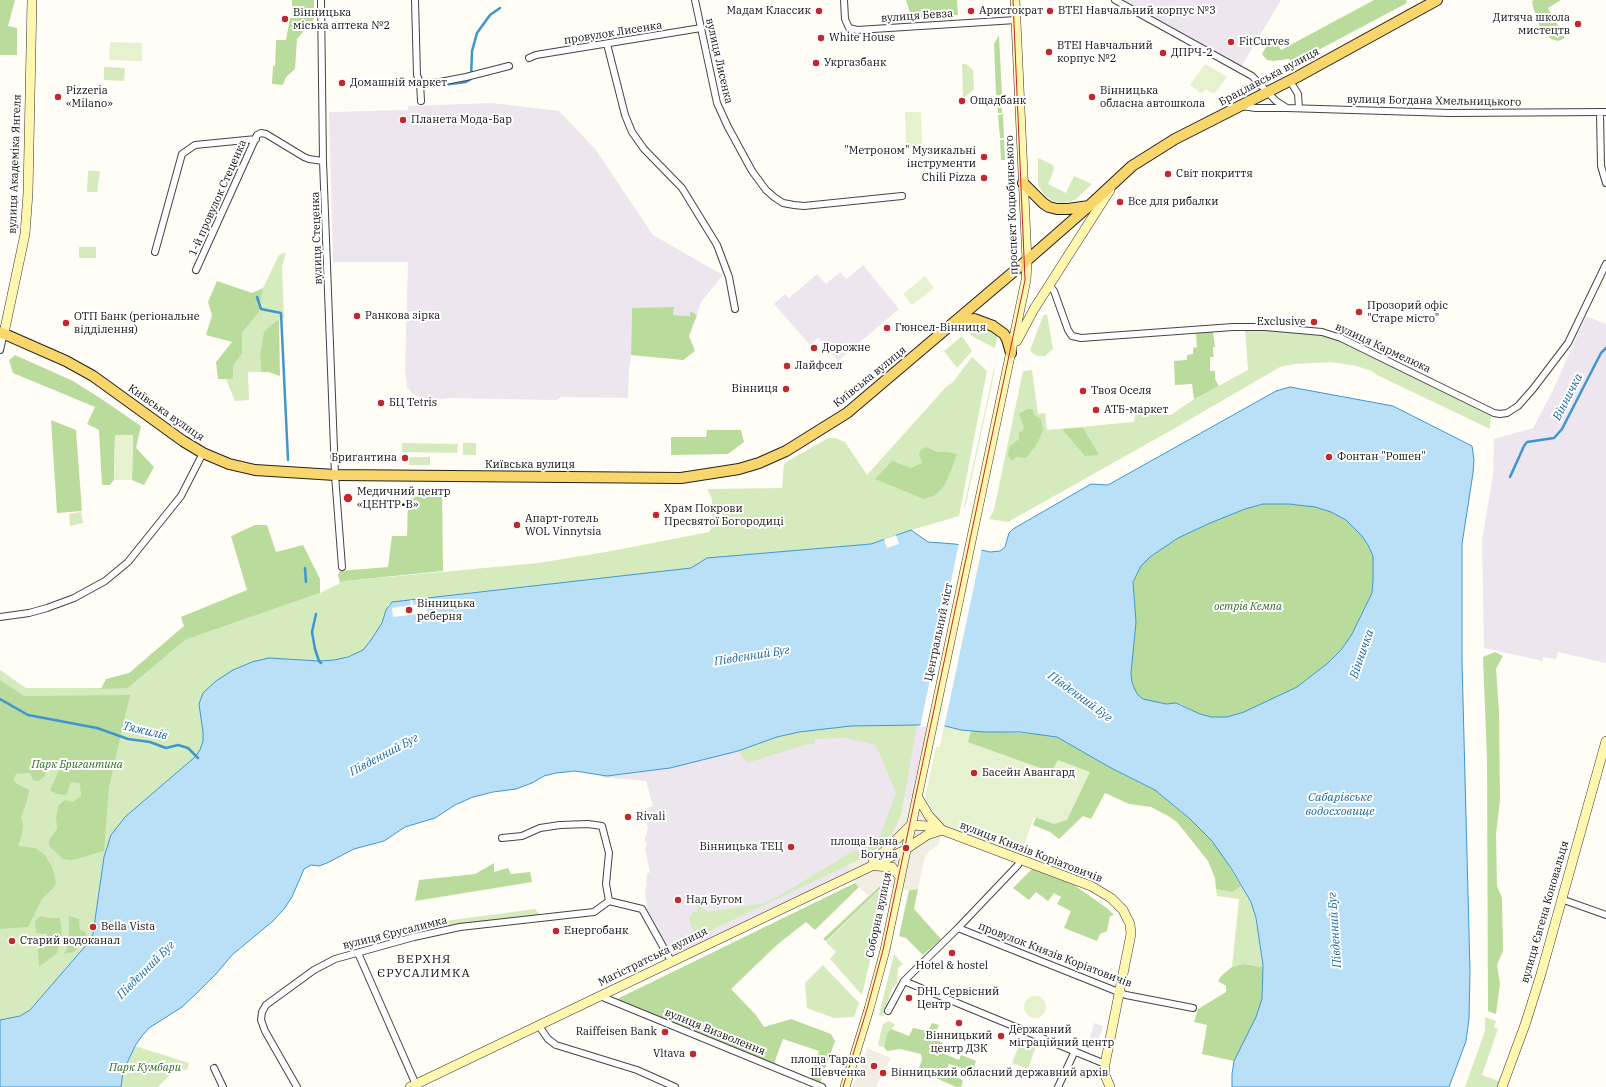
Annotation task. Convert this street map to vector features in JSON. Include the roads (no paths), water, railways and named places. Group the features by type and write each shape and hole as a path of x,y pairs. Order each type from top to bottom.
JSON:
{"main road":[{"name":"Брацлавська вулиця","path":"1027,260 1132,166 1175,139 1290,81 1437,0"},
{"path":"1023,182 1043,203 1050,207 1056,209 1068,209 1089,206"},
{"name":"Київська вулиця","path":"2,332 66,361 93,376 183,441 203,453 229,464 255,470 282,473 335,475 681,478 739,469 760,463 786,451 847,413 1027,260"},
{"path":"955,322 974,319 993,326 1004,334 1011,348 1011,353"}],"street":[{"name":"вулиця Академіка Янгеля","path":"0,350 2,332 25,234 28,193 32,0"},
{"name":"вулиця Стеценка","path":"320,0 335,475 342,567"},
{"path":"415,0 416,75 420,83 421,102"},
{"name":"вулиця Лисенка","path":"695,0 717,103 728,127 752,170 766,190 774,197 794,206 902,196"},
{"name":"вулиця Бевза","path":"844,0 845,19 849,28 857,30 1016,20"},
{"name":"проспект Коцюбинського","path":"974,525 1026,280 1027,260 1015,0"},
{"path":"1115,0 1249,74 1276,101 1287,108"},
{"name":"провулок Лисенка","path":"529,58 536,55 701,28"},
{"path":"607,44 625,115 632,132 644,149 682,188 713,240 729,277 735,309"},
{"path":"420,83 466,78 509,66"},
{"path":"1290,81 1298,94 1299,108"},
{"name":"вулиця Богдана Хмельницького","path":"1241,106 1256,108 1450,113 1603,112"},
{"path":"1603,112 1601,166 1606,182"},
{"name":"1-й провулок Стеценка","path":"196,270 257,135 261,133 266,134 304,157 324,161"},
{"path":"155,252 182,154 195,145 256,139"},
{"path":"1011,353 1034,309 1114,183"},
{"name":"вулиця Кармелюка","path":"1049,285 1054,291 1068,330 1072,336 1081,338 1233,327 1265,327 1322,332 1341,338 1487,410 1500,414 1507,413 1518,406 1568,343 1606,264"},
{"path":"0,617 29,613 47,608 74,598 105,581 128,562 181,496 203,453"},
{"name":"Центральний міст","path":"928,745 974,525"},
{"name":"вулиця Євгена Коновальця","path":"1502,1087 1526,1022 1606,741"},
{"name":"Соборна вулиця","path":"845,1087 869,1009 884,950 928,745"},
{"path":"917,796 929,816 942,830"},
{"path":"502,838 522,836 540,828 560,825 588,824 602,826 609,853 606,884 609,901 642,909 671,961"},
{"path":"869,867 911,825"},
{"name":"вулиця Князів Коріатовичів","path":"911,825 928,826 942,830 1098,890 1116,902 1123,910 1130,924 1131,934 1105,1064 1105,1075 1110,1087"},
{"name":"Магістратська вулиця","path":"414,1086 869,867 906,849 927,836 942,830"},
{"path":"888,1011 904,981 958,928 1018,865 1020,859"},
{"path":"869,867 889,865 900,877"},
{"path":"1561,899 1606,915"},
{"name":"вулиця Єрусалимка","path":"297,1087 265,1031 261,1020 262,1012 266,1005 314,970 335,959 414,937 460,927 594,912 609,901"},
{"name":"провулок Князів Коріатовичів","path":"958,928 1120,992 1193,1008"},
{"path":"358,953 414,1086"},
{"path":"904,981 1105,1064"},
{"name":"вулиця Визволення","path":"600,996 822,1087"},
{"path":"539,1026 548,1040 556,1045 638,1070 675,1087"},
{"path":"1058,1087 1075,1051"},
{"path":"214,1068 223,1087"}],"water":[{"name":"Сабарівське водосховище","path":"1290,387 1393,406 1472,446 1474,460 1473,473 1462,544 1462,661 1470,971 1469,1019 1466,1041 1449,1087 1232,1087 1234,1061 1256,1017 1262,999 1263,965 1256,918 1251,902 1231,868 1212,841 1190,819 1155,790 1111,768 1057,737 1020,732 984,732 961,730 933,723 917,725 851,726 799,732 777,737 738,751 670,768 607,776 575,771 556,773 544,776 532,783 516,789 493,792 473,797 455,805 435,818 405,827 384,841 354,849 327,863 319,866 311,865 304,869 292,897 273,921 232,955 216,974 182,1007 149,1028 142,1036 135,1046 123,1072 121,1087 0,1087 0,1020 20,1016 30,1010 88,943 93,934 104,857 111,835 125,817 195,757 200,750 203,741 199,704 203,693 216,681 233,670 252,662 269,658 319,661 348,657 363,650 371,640 382,623 386,610 392,602 691,568 707,558 871,544 911,530 928,542 955,544 990,552 1000,551 1005,547 1009,533 1013,529 1091,484 1108,485 1276,391","holes":["1263,504 1289,504 1315,507 1331,512 1346,520 1362,536 1373,556 1372,593 1352,634 1341,650 1328,663 1297,687 1244,712 1227,717 1211,717 1200,714 1176,703 1166,704 1143,699 1135,690 1131,673 1136,622 1133,582 1141,566 1150,557 1178,538 1210,523 1245,509"]}],"waterway":[{"path":"426,87 466,82 471,79 472,51 477,33 490,15 500,8"},
{"path":"257,297 261,309 281,313 288,460"},
{"name":"Вінничка","path":"1510,477 1527,442 1554,438 1562,429 1601,353 1606,348"},
{"path":"305,568 306,582"},
{"path":"316,614 312,632 315,649 321,663"},
{"name":"Тяжилів","path":"0,699 28,715 97,728 128,739 150,742 166,748 178,745 188,748 198,758"}],"tram line":[{"path":"843,1087 883,950 1025,280 1013,0"}],"place":[{"name":"Мадам Классик","path":"819,11"},
{"name":"Аристократ","path":"971,11"},
{"name":"ВТЕІ Навчальний корпус №3","path":"1050,11"},
{"name":"Вінницька міська аптека №2","path":"285,19"},
{"name":"Дитяча школа мистецтв","path":"1578,24"},
{"name":"White House","path":"821,38"},
{"name":"FitCurves","path":"1231,42"},
{"name":"ВТЕІ Навчальний корпус №2","path":"1049,52"},
{"name":"ДПРЧ-2","path":"1163,53"},
{"name":"Укргазбанк","path":"816,63"},
{"name":"Домашній маркет","path":"342,83"},
{"name":"Pizzeria «Milano»","path":"58,97"},
{"name":"Вінницька обласна автошкола","path":"1092,97"},
{"name":"Ощадбанк","path":"962,101"},
{"name":"Планета Мода-Бар","path":"403,120"},
{"name":"\"Метроном\" Музикальні інструменти","path":"984,157"},
{"name":"Світ покриття","path":"1168,174"},
{"name":"Chili Pizza","path":"984,178"},
{"name":"Все для рибалки","path":"1120,202"},
{"name":"Прозорий офіс \"Старе місто\"","path":"1359,312"},
{"name":"Ранкова зірка","path":"357,316"},
{"name":"Exclusive","path":"1314,322"},
{"name":"ОТП Банк (регіональне відділення)","path":"66,323"},
{"name":"Гюнсел-Вінниця","path":"887,328"},
{"name":"Дорожне","path":"814,348"},
{"name":"Лайфсел","path":"787,366"},
{"name":"Вінниця","path":"786,389"},
{"name":"Твоя Оселя","path":"1083,391"},
{"name":"БЦ Tetris","path":"381,403"},
{"name":"АТБ-маркет","path":"1096,410"},
{"name":"Фонтан \"Рошен\"","path":"1329,457"},
{"name":"Бригантина","path":"405,458"},
{"name":"Медичний центр «ЦЕНТР•В»","path":"348,498"},
{"name":"Храм Покрови Пресвятої Богородиці","path":"656,515"},
{"name":"Апарт-готель WOL Vinnytsia","path":"517,525"},
{"name":"Вінницька реберня","path":"409,610"},
{"name":"Басейн Авангард","path":"974,773"},
{"name":"Rivali","path":"628,817"},
{"name":"Вінницька ТЕЦ","path":"791,847"},
{"name":"площа Івана Богуна","path":"906,848"},
{"name":"Над Бугом","path":"678,900"},
{"name":"Bella Vista","path":"93,927"},
{"name":"Енергобанк","path":"556,931"},
{"name":"Старий водоканал","path":"12,941"},
{"name":"Hotel & hostel","path":"952,953"},
{"name":"DHL Сервісний Центр","path":"909,998"},
{"name":"Вінницький центр ДЗК","path":"959,1023"},
{"name":"Raiffeisen Bank","path":"665,1032"},
{"name":"Державний міграційний центр","path":"1001,1036"},
{"name":"Vltava","path":"693,1054"},
{"name":"площа Тараса Шевченка","path":"874,1066"},
{"name":"Вінницький обласний державний архів","path":"883,1073"}],"district":[{"name":"ВЕРХНЯ ЄРУСАЛИМКА","path":"424,967"}],"park label":[{"name":"острів Кемпа","path":"1248,607"},
{"name":"Парк Бригантина","path":"77,765"},
{"name":"Парк Кумбари","path":"145,1068"}],"water label":[{"name":"Південний Буг","path":"752,656"},
{"name":"Південний Буг","path":"1080,697"},
{"name":"Південний Буг","path":"384,755"},
{"name":"Південний Буг","path":"1335,930"},
{"name":"Південний Буг","path":"146,970"}]}
